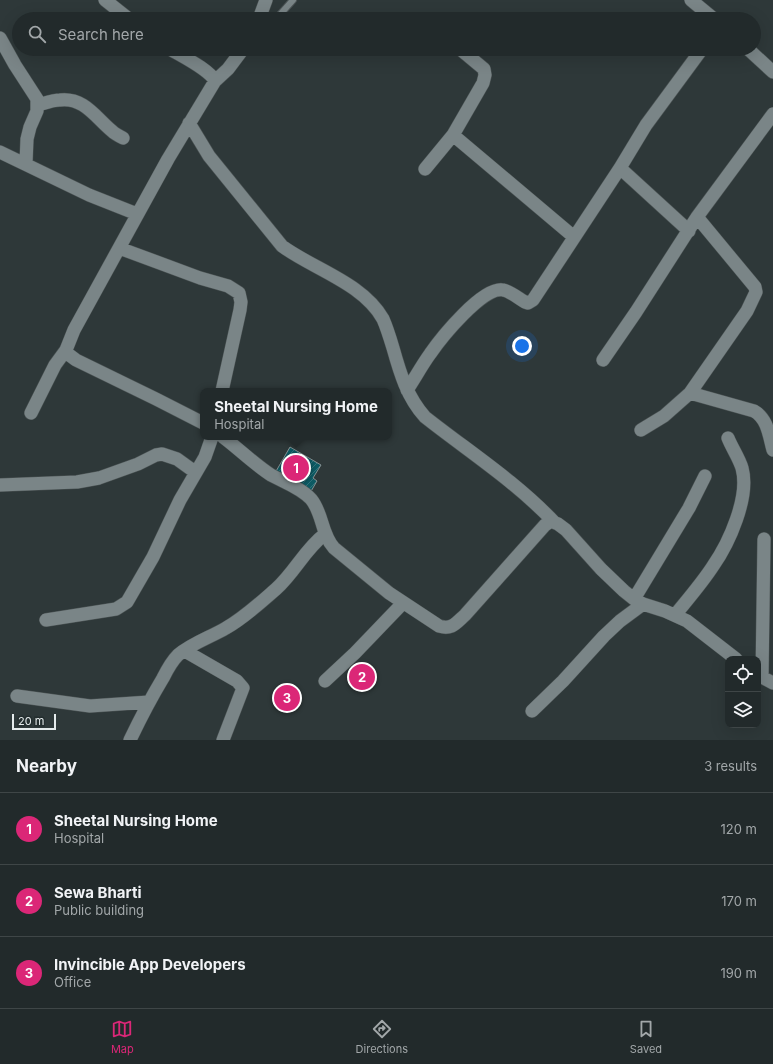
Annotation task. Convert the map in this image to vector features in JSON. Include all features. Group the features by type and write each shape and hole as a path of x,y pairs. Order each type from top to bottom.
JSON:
{"street":[{"path":"105,0 120,12"},
{"path":"262,12 266,0"},
{"path":"691,0 706,12"},
{"path":"0,38 37,99 38,105 35,118 30,127 27,139 26,163"},
{"path":"181,56 206,72 215,81"},
{"path":"31,413 55,365 66,350 74,330 168,159 215,81 228,69 238,56"},
{"path":"425,170 453,135 483,83 485,74 484,69 468,56"},
{"path":"407,390 430,354 441,340 472,306 483,297 492,292 503,290 524,302 528,303 532,300 620,168 646,125 697,56"},
{"path":"756,56 773,72"},
{"path":"38,105 68,99 85,106 94,112 113,132 123,138"},
{"path":"603,360 636,312 697,217 773,114"},
{"path":"189,124 219,168 282,246 291,253 336,276 362,295 375,307 383,319 407,390 415,406 425,417 504,475 554,522 566,530 601,569 624,591 638,601 676,615 687,621 732,656"},
{"path":"453,135 574,237"},
{"path":"0,152 26,163 90,195 137,214"},
{"path":"620,168 689,231"},
{"path":"641,430 664,416 690,393 747,311 756,292 755,287 697,217"},
{"path":"119,248 200,278 228,286 239,293 241,302 240,310 223,388"},
{"path":"66,350 68,354 76,360 200,422"},
{"path":"690,393 760,414 766,425 773,450"},
{"path":"676,615 716,561 731,533 740,507 743,477 742,468 728,438"},
{"path":"46,620 116,609 127,602 153,557 195,472 205,457 211,440"},
{"path":"227,440 271,474 305,493 311,500 320,516 324,534 328,542 342,556 403,603 439,626 446,628 452,627 465,616 545,525 551,521 554,522"},
{"path":"0,485 77,482 99,478 138,464 156,455 162,454 177,459 195,472"},
{"path":"532,711 563,681 638,601 705,476"},
{"path":"130,740 149,702 171,664 178,656 227,628 254,608 284,582 308,549 324,534"},
{"path":"764,539 764,678"},
{"path":"325,681 403,603"},
{"path":"185,651 237,681 242,686 242,692 223,740"},
{"path":"17,696 90,706 149,702"}],"lane":[{"path":"282,12 293,0"}],"building":[{"path":"290,447 321,465 313,478 317,481 310,493 275,473"}],"place":[{"name":"Sheetal Nursing Home","path":"296,468"},
{"name":"Sewa Bharti","path":"362,677"},
{"name":"Invincible App Developers","path":"287,698"}]}
